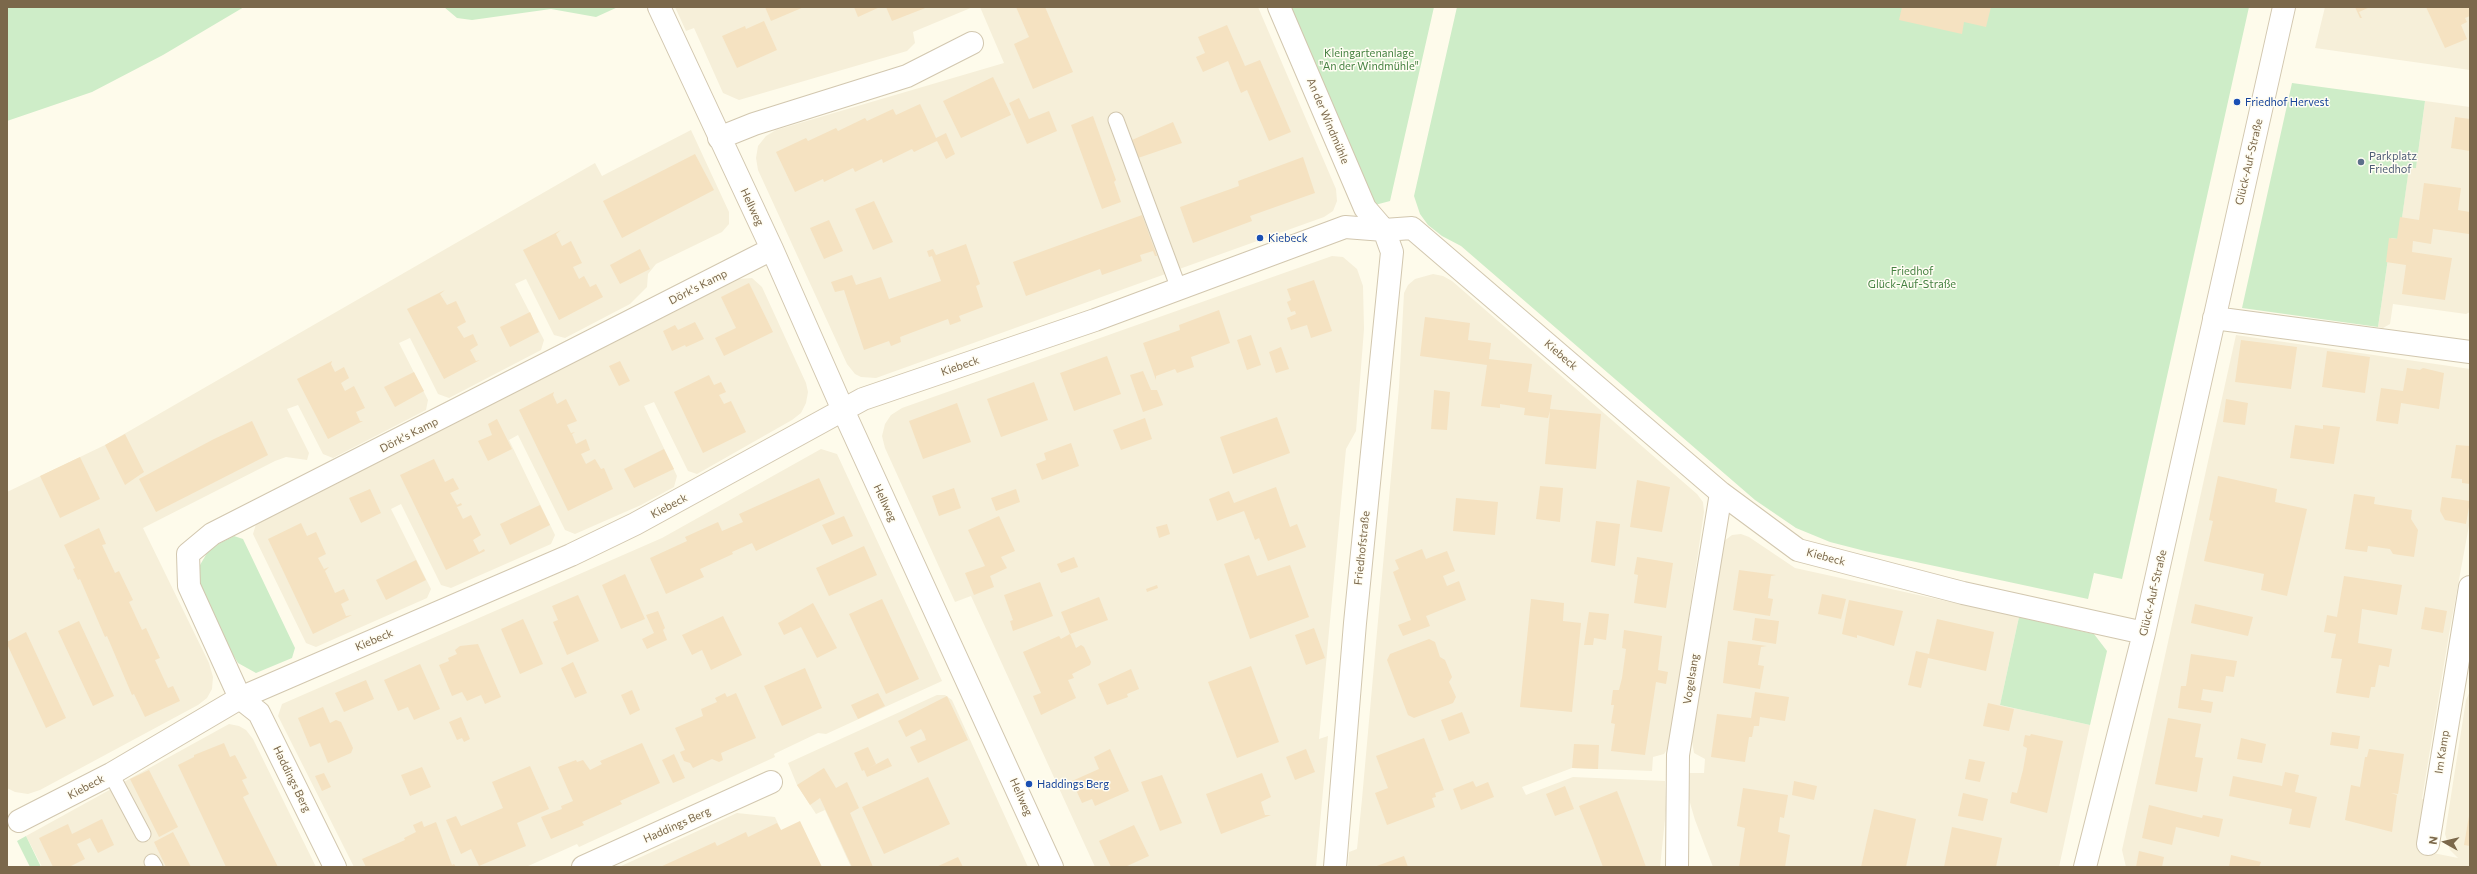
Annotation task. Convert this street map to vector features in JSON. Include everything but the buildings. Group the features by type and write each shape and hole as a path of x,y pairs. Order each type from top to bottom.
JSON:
{"street":[{"name":"Hellweg","path":"659,7 772,249 843,410 1052,867"},
{"name":"An der Windmühle","path":"1279,7 1365,208 1384,230"},
{"name":"Glück-Auf-Straße","path":"2085,867 2144,633 2284,7"},
{"path":"719,138 754,124 908,76 972,43"},
{"name":"Kiebeck","path":"19,821 111,774 240,698 614,535 694,494 863,399 1179,289 1345,227 1384,230 1412,228 1721,493 1798,550 1963,593 2144,633"},
{"name":"Friedhofstraße","path":"1334,867 1354,623 1392,252 1384,230"},
{"name":"Dörk's Kamp","path":"240,698 189,586 188,554 212,534 772,249"},
{"path":"2214,318 2470,352"},
{"name":"Vogelsang","path":"1677,867 1678,755 1721,493"},
{"name":"Im Kamp","path":"2428,844 2463,660 2470,587"},
{"name":"Haddings Berg","path":"240,698 260,713 335,867"},
{"name":"Haddings Berg","path":"583,867 771,782"}],"lane":[{"path":"1116,120 1179,289"},
{"path":"111,774 143,834"}],"shaded area":[{"path":"675,7 973,7 913,32 915,43 907,51 739,100 723,93 694,28 686,31"},
{"path":"980,7 1258,7 1336,189 1337,201 1333,211 1324,217 876,378 861,377 855,374 847,364 758,170 756,158 758,146 766,136 776,130 1004,63"},
{"path":"2325,7 2470,7 2470,70 2315,48"},
{"path":"2425,101 2470,107 2470,312 2466,314 2393,304 2390,324 2383,328 2378,327 2391,238 2399,238 2409,167 2416,168"},
{"path":"691,130 729,212 729,224 722,232 656,264 648,274 647,287 630,304 565,338 554,335 526,279 515,284 544,340 541,350 449,398 438,394 410,338 399,343 428,400 426,410 333,458 323,454 298,405 287,409 309,453 307,460 286,457 275,461 143,528 209,663 213,677 212,689 207,698 198,705 40,790 28,794 15,792 7,788 7,492 105,445 595,163 602,176"},
{"path":"1332,256 1343,257 1357,269 1363,286 1364,329 1356,431 1346,449 1319,739 1328,736 1316,867 1095,867 971,596 955,602 885,448 882,436 885,424 891,415 902,408"},
{"path":"1433,274 1443,276 1452,281 1697,494 1703,502 1704,512 1670,745 1664,754 1653,757 1652,771 1572,768 1522,787 1526,795 1573,777 1665,781 1666,810 1660,867 1348,867 1349,852 1357,849 1362,799 1399,387 1404,293 1408,285 1415,279"},
{"path":"752,278 762,287 806,383 808,392 806,403 801,413 792,420 697,474 688,471 654,402 644,406 677,476 674,487 641,505 575,534 565,530 518,435 509,440 555,535 551,544 451,588 441,585 401,504 391,509 431,589 427,598 316,647 306,643 253,534 256,524 738,279"},
{"path":"2236,335 2470,369 2470,520 2449,634 2422,799 2436,802 2428,852 2458,858 2450,850 2445,834 2466,700 2470,691 2470,867 2126,867 2122,850"},
{"path":"821,449 837,454 942,681 826,734 818,733 774,754 775,757 579,847 577,844 526,867 354,867 278,716 282,704 662,538"},
{"path":"1741,534 1749,537 1795,568 2019,617 2000,705 2090,725 2059,867 1713,867 1695,820 1688,796 1687,773 1704,773 1705,759 1694,753 1692,741 1710,621 1724,541 1732,535"},
{"path":"937,695 945,695 952,700 1028,867 851,867 825,810 816,814 797,785 788,763"},
{"path":"229,724 239,726 246,730 253,739 316,867 42,867 26,836"},
{"path":"737,813 775,817 798,867 619,867"}],"green space":[{"path":"7,7 244,7 163,55 92,92 7,121"},
{"path":"444,7 618,7 596,17 551,9 472,20 457,18"},
{"name":"Kleingartenanlage \"An der Windmühle\"","path":"1291,7 1434,7 1390,201 1375,205"},
{"name":"Friedhof Glück-Auf-Straße","path":"1457,7 2249,7 2122,579 2094,573 2088,599 1865,551 1830,542 1796,528 1755,500 1461,246 1442,236 1428,225 1420,214 1414,196"},
{"path":"2292,83 2425,101 2416,168 2409,168 2399,239 2391,238 2378,327 2242,308"},
{"path":"234,536 243,539 295,648 292,658 256,673 238,663 198,581 200,565 207,553 218,544"},
{"path":"2019,617 2094,634 2107,651 2090,725 2000,705"},
{"path":"26,836 41,867 30,867 17,841"}],"place":[{"name":"Friedhof Hervest","path":"2237,102"},
{"name":"Parkplatz Friedhof","path":"2361,162"},
{"name":"Kiebeck","path":"1260,238"},
{"name":"Haddings Berg","path":"1029,784"}]}
